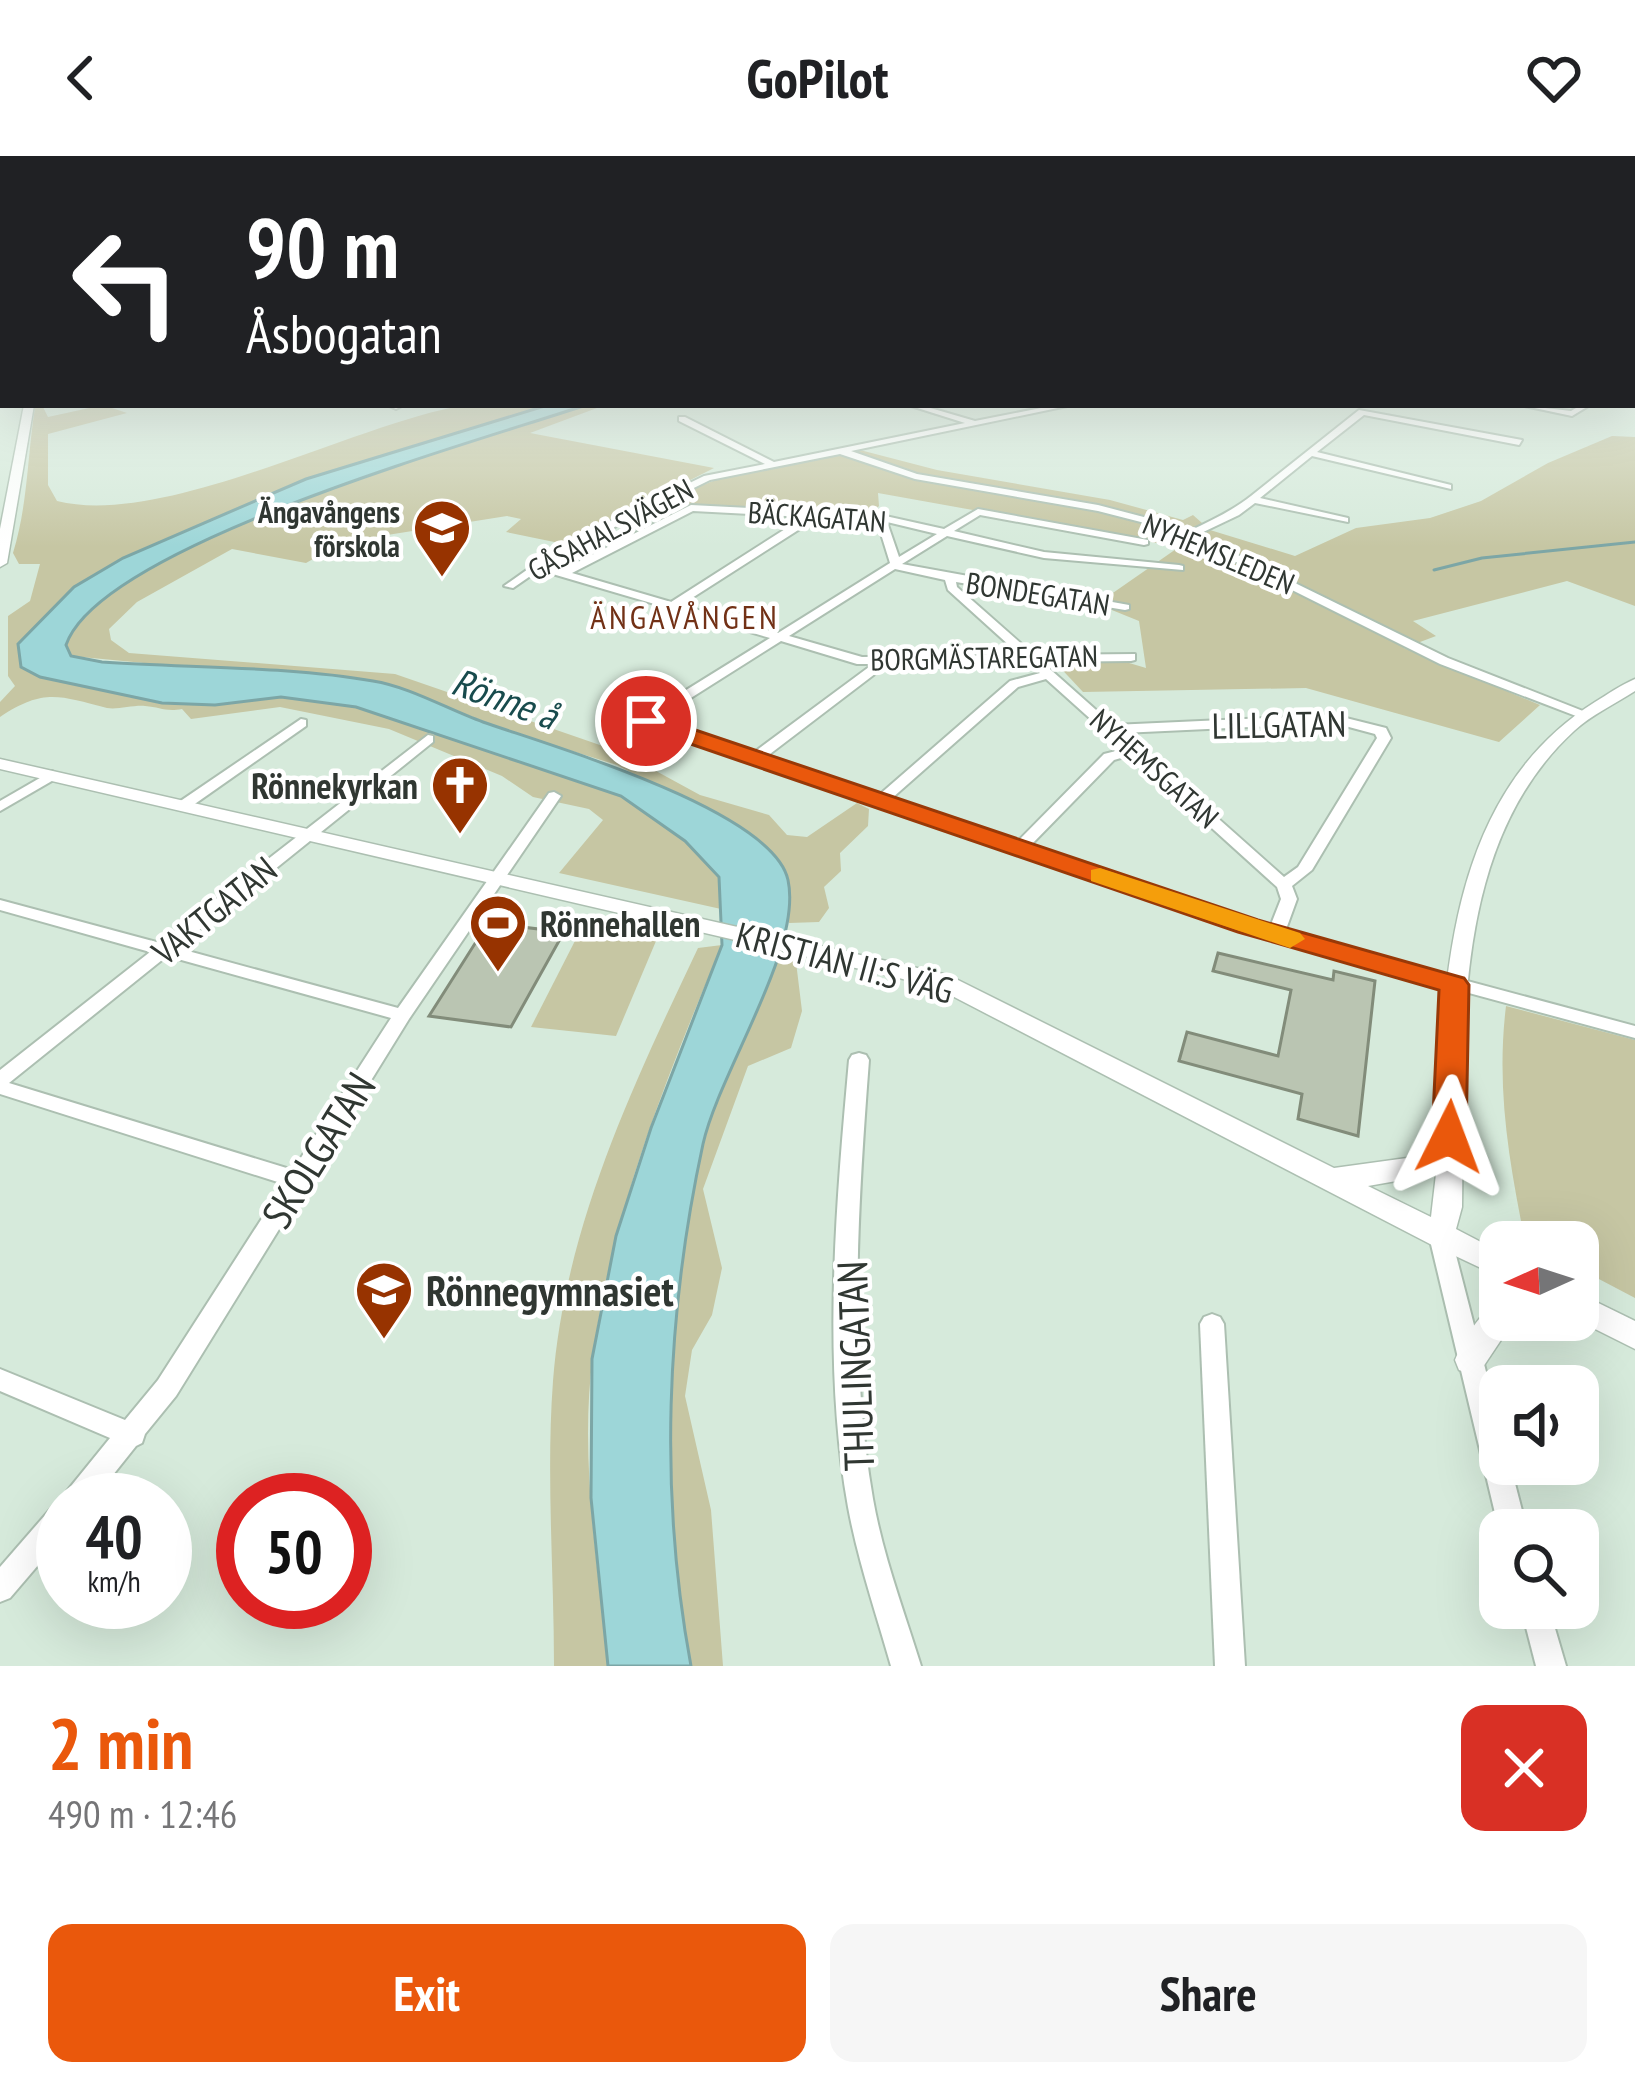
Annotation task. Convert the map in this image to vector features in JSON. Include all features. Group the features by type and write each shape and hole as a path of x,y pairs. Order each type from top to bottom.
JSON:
{"main road":[{"path":"0,513 18,408"},
{"path":"0,563 28,408"},
{"path":"1440,1236 1450,1163 1454,985 1473,884 1515,788 1537,752 1581,712 1635,684"},
{"name":"KRISTIAN II:S VÄG","path":"0,764 940,980 1335,1177 1479,1255"},
{"path":"1335,1177 1370,1178 1400,1174 1418,1163 1450,1163"},
{"path":"1599,1317 1635,1336"},
{"path":"1470,1360 1483,1341"}],"street":[{"path":"922,408 973,424"},
{"name":"GÅSAHALSVÄGEN","path":"509,586 536,566 681,489 770,464 1053,408"},
{"path":"1540,408 1572,414 1581,408"},
{"path":"1191,534 1232,516 1367,411 1519,442"},
{"path":"682,419 770,464"},
{"name":"NYHEMSLEDEN","path":"838,450 915,476 1111,510 1191,534 1444,661 1581,712"},
{"path":"1311,453 1448,487"},
{"path":"1250,499 1346,520"},
{"name":"BÄCKAGATAN","path":"562,575 691,508 880,518 1044,555 1179,568"},
{"path":"1144,542 978,512 646,721 1276,935 1635,1032"},
{"path":"672,606 814,515"},
{"path":"880,518 896,566"},
{"name":"BORGMÄSTAREGATAN","path":"536,566 782,638 884,662 1130,657"},
{"path":"896,566 950,578"},
{"name":"BONDEGATAN","path":"950,578 1125,608"},
{"name":"NYHEMSGATAN","path":"950,578 952,587 1284,885"},
{"path":"754,758 884,662"},
{"path":"880,802 1014,684 1051,674"},
{"name":"LILLGATAN","path":"1112,729 1334,719 1373,727 1384,738 1304,870 1284,885"},
{"path":"184,805 301,723"},
{"name":"VAKTGATAN","path":"0,1083 428,739"},
{"path":"1019,848 1109,757 1135,750"},
{"path":"0,807 52,776"},
{"name":"SKOLGATAN","path":"100,1473 133,1435 402,1016 554,796"},
{"path":"1276,935 1289,899 1284,885"},
{"path":"0,905 402,1016"},
{"name":"THULINGATAN","path":"859,1060 850,1208 857,1482 906,1666"},
{"path":"0,1083 299,1180"},
{"path":"1440,1236 1508,1509"},
{"path":"1212,1324 1230,1666"},
{"path":"0,1380 133,1435"},
{"path":"0,1588 36,1546"},
{"path":"1541,1629 1551,1666"}],"green space":[{"path":"35,408 44,408 48,417 89,408 127,413 48,434 48,485 57,501 101,505 204,488 453,408 538,408 306,479 123,558 43,618 61,682 107,687 128,697 215,705 281,697 356,707 621,796 685,841 719,877 721,909 559,873 603,820 589,809 533,797 502,776 389,729 280,707 191,719 182,709 111,708 52,697 0,717 0,702 15,686 8,676 8,616 30,601 40,564 19,564 13,553"},
{"path":"576,408 597,408 530,433 714,468 564,544 506,532 521,519 507,516 343,542 306,563 232,549 137,602 109,629 111,640 129,653 395,674 623,753 700,795 769,815 787,835 807,837 857,803 869,809 868,826 840,853 841,871 824,887 829,908 819,922 789,923 788,881 742,832 617,765 511,732 396,687 71,656 66,645 71,628 142,574 263,513"},
{"path":"1612,436 1635,437 1635,606 1567,581 1413,621 1436,636 1404,648 1540,705 1499,742 1306,688 1083,692 1053,660 1109,657 1146,668 1139,621 1097,604 1179,547 878,493 879,506 868,516 661,502 718,479 860,450 937,470 1110,500 1183,520 1193,515 1210,530 1295,556 1356,528 1430,518 1481,501 1548,463"},
{"path":"579,933 656,941 616,1036 531,1027"},
{"path":"722,945 627,1198 593,1355 589,1472 608,1666 554,1666 551,1416 560,1324 572,1268 606,1158 698,948"},
{"path":"778,958 796,962 802,1011 791,1048 748,1066 703,1189 722,1268 712,1315 692,1350 685,1396 711,1510 723,1666 691,1666 671,1471 670,1399 679,1259 705,1136 738,1046"},
{"path":"1506,1006 1635,1040 1635,1298 1599,1279 1599,1221 1521,1221 1503,1095"}],"water":[{"path":"538,408 577,408 385,470 218,534 147,570 94,607 66,645 71,656 102,662 308,673 387,684 702,805 773,854 788,880 789,908 772,975 703,1144 681,1274 671,1470 674,1536 691,1666 608,1666 591,1498 592,1359 616,1236 651,1128 722,945 719,877 685,841 621,796 356,707 281,697 215,705 162,703 40,677 21,667 18,644 74,587 123,558 306,479"}],"building":[{"name":"Rönnehallen","path":"488,923 564,932 511,1027 429,1016"},
{"path":"1218,953 1333,980 1334,971 1375,981 1358,1136 1298,1119 1302,1094 1179,1061 1187,1032 1278,1056 1291,990 1213,971"}],"waterway":[{"path":"1434,570 1482,558 1635,542"}],"slow traffic":[{"path":"1100,876 1290,939"}],"place":[{"name":"Ängavångens förskola","path":"442,579"},
{"name":"Rönnekyrkan","path":"460,836"},
{"name":"Rönnehallen","path":"498,974"},
{"name":"Rönnegymnasiet","path":"384,1341"}],"district":[{"name":"ÄNGAVÅNGEN","path":"685,616"}],"route":[{"path":"646,721 1248,926 1454,985 1449,1137"}],"water label":[{"name":"Rönne å","path":"505,698"}]}
